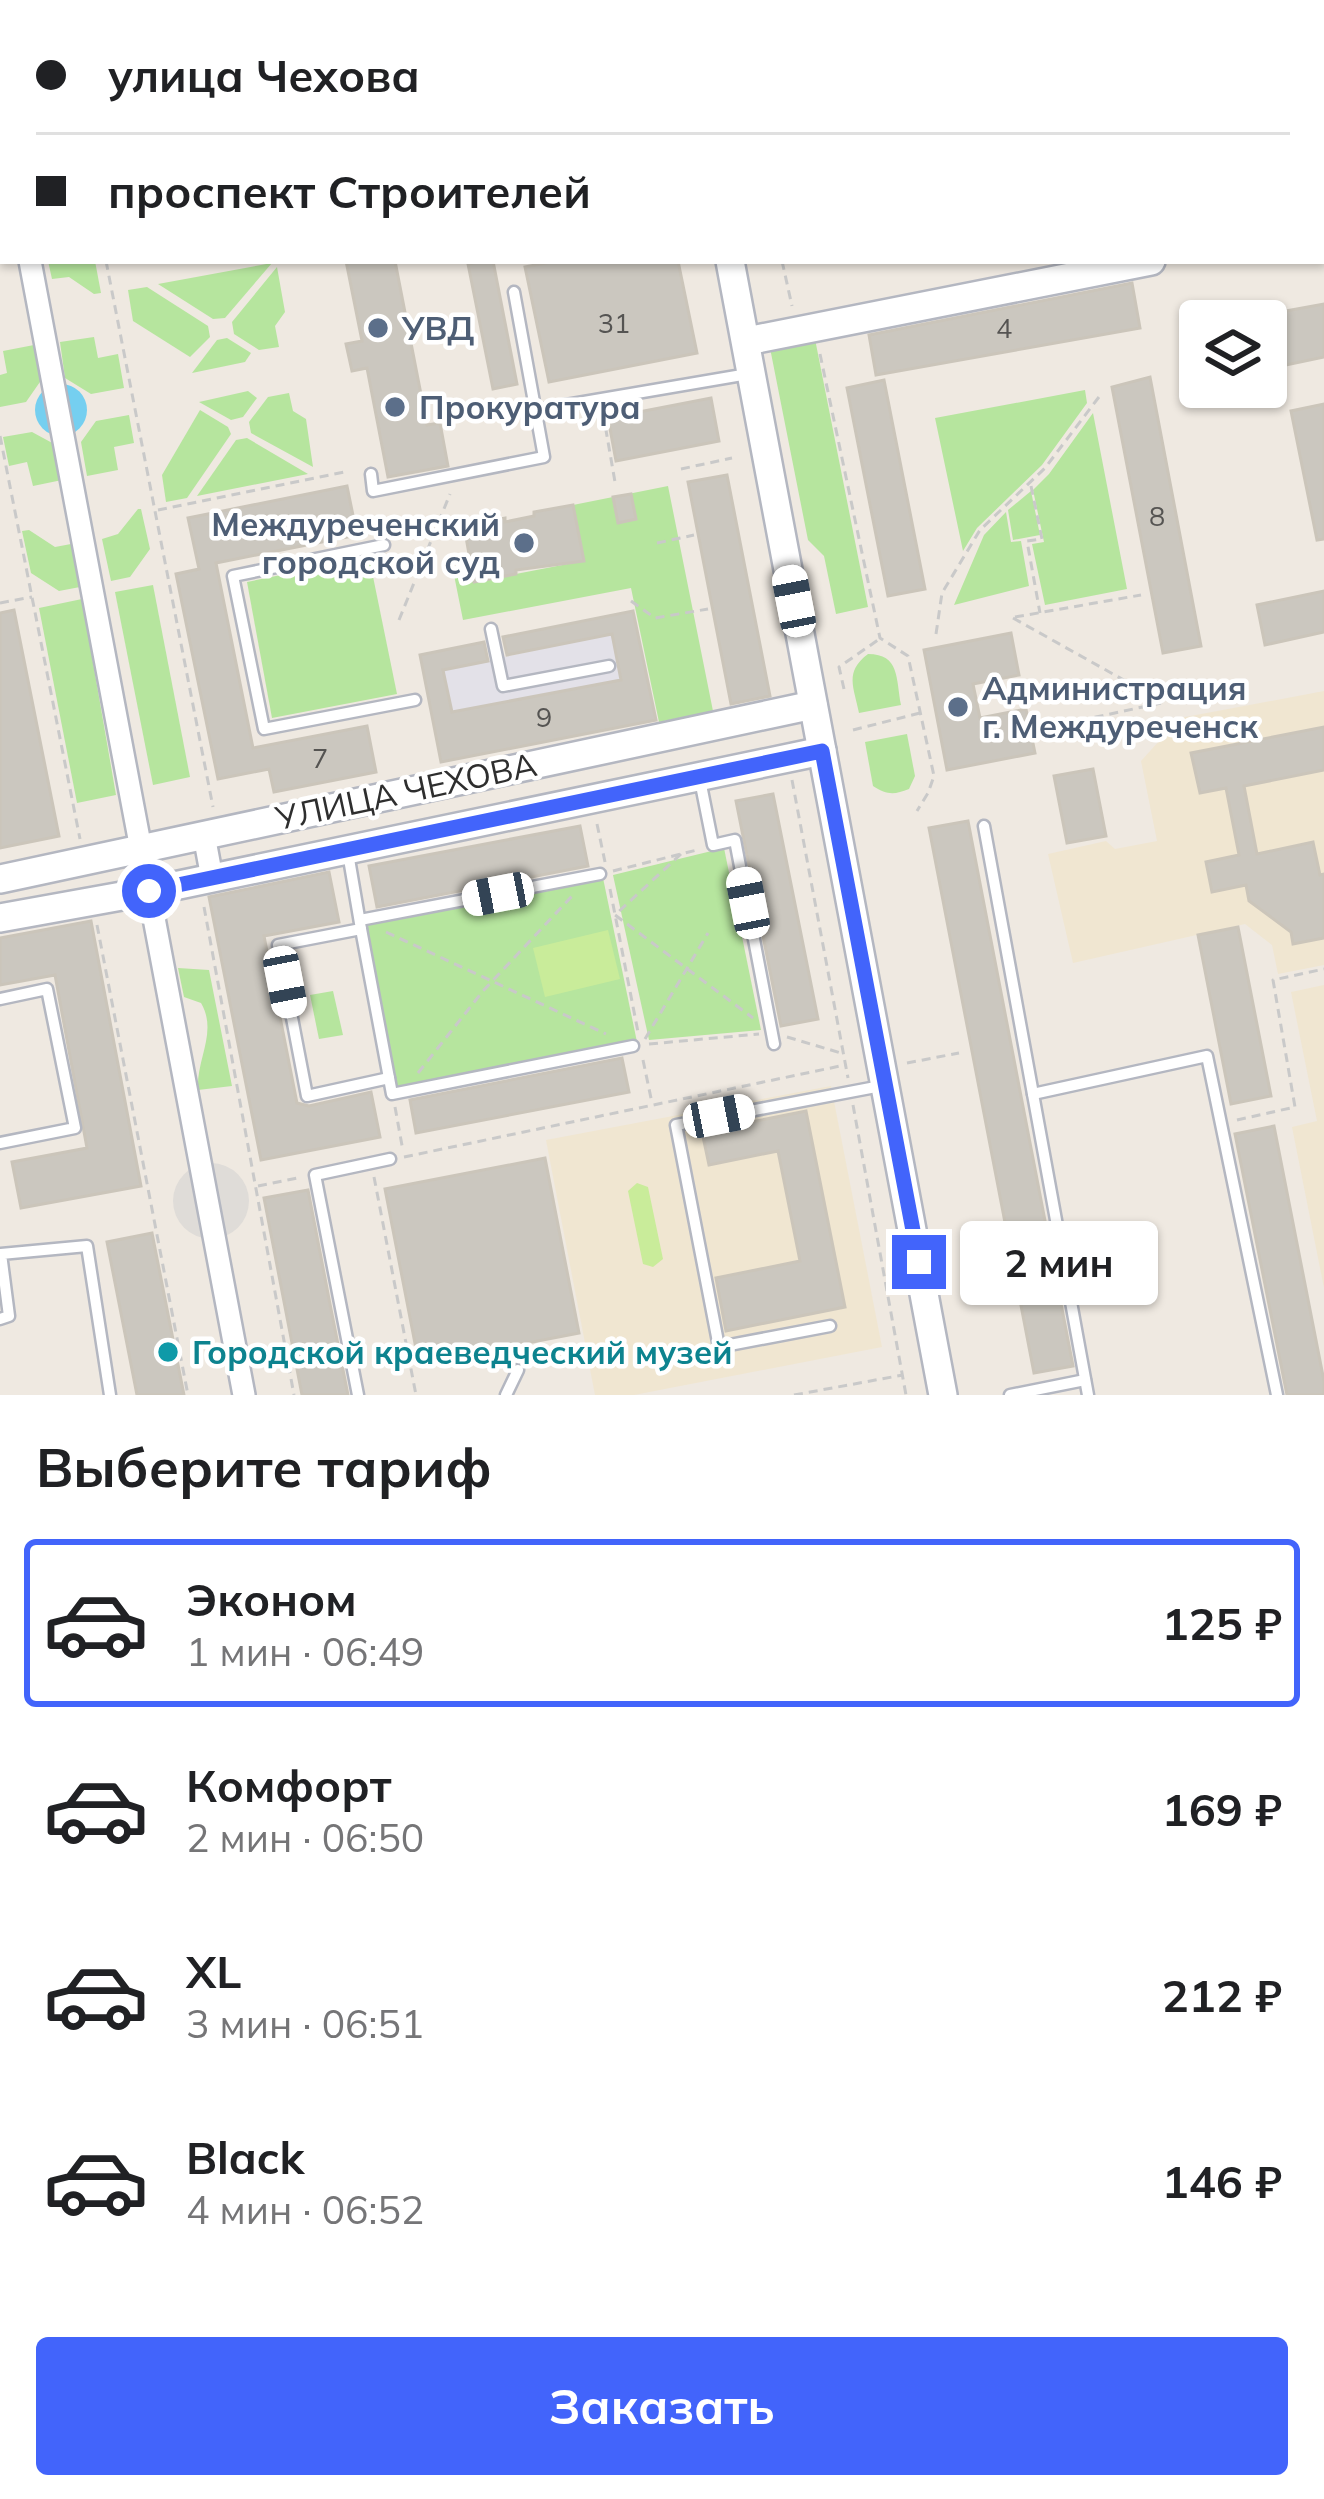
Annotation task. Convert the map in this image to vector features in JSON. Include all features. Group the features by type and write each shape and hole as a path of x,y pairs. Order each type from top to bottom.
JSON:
{"street":[{"path":"31,264 244,1395"},
{"path":"731,264 943,1395"},
{"path":"747,341 1136,264"},
{"name":"УЛИЦА ЧЕХОВА","path":"0,879 141,848 210,827 813,705"},
{"name":"УЛИЦА ЧЕХОВА","path":"0,917 205,880 822,751"},
{"path":"205,880 210,827"},
{"path":"88,860 96,900"}],"lane":[{"path":"371,474 374,490 544,457 514,292"},
{"path":"537,410 752,374"},
{"path":"384,545 233,576 264,729 415,700"},
{"path":"491,629 503,686 609,665"},
{"path":"699,776 713,845 736,840 773,1038"},
{"path":"984,826 1088,1395"},
{"path":"347,850 389,1078 399,1092 637,1046"},
{"path":"389,1078 307,1096 278,945 599,874"},
{"path":"0,999 47,989 75,1128 0,1143"},
{"path":"1033,1094 1208,1056 1277,1395"},
{"path":"830,1326 719,1348 676,1125 886,1085"},
{"path":"358,1395 315,1174 390,1159"},
{"path":"0,1319 8,1316 1,1254 86,1246 110,1395"},
{"path":"506,1395 518,1370"},
{"path":"1010,1395 1085,1380"}],"path":[{"path":"107,264 210,827"},
{"path":"783,264 792,306"},
{"path":"822,356 880,638 908,656 934,776 917,811"},
{"path":"936,634 943,592 980,530 1045,468 1102,393"},
{"path":"600,399 614,482"},
{"path":"0,436 88,860"},
{"path":"681,469 732,458"},
{"path":"155,511 344,472"},
{"path":"399,620 458,474"},
{"path":"1030,482 1042,539 1027,541 1040,613"},
{"path":"657,543 694,535"},
{"path":"1036,730 1163,702 1013,618 1141,595"},
{"path":"0,603 32,597"},
{"path":"631,601 655,618 708,609"},
{"path":"844,689 838,667 880,638"},
{"path":"853,730 920,713"},
{"path":"592,799 599,874 615,915 652,1105"},
{"path":"404,1156 399,1092 492,981 599,874 713,845"},
{"path":"615,915 681,854"},
{"path":"205,880 294,1395"},
{"path":"96,900 188,1395"},
{"path":"615,915 773,1038"},
{"path":"360,925 637,1046 773,1038 843,1054"},
{"path":"637,1046 708,933"},
{"path":"1223,1123 1295,1108 1273,980 1324,969"},
{"path":"907,1063 959,1053"},
{"path":"390,1159 845,1065"},
{"path":"372,1163 416,1395"},
{"path":"256,1186 315,1174"},
{"path":"794,1395 903,1375"}],"shaded area":[{"path":"612,634 621,680 452,712 443,670"},
{"path":"1324,691 1324,965 1278,974 1272,945 1245,924 1073,963 1048,854 1106,841 1115,849 1157,841 1141,761 1180,718"},
{"path":"1324,985 1324,1288 1292,1127 1317,1121 1291,992"},
{"path":"831,1086 882,1347 634,1395 595,1395 546,1140"},
{"path":"211,1163 238,1174 249,1201 238,1228 211,1239 184,1228 173,1201 184,1174"}],"green space":[{"path":"49,264 96,264 101,293 94,294 69,277 52,279"},
{"path":"271,264 225,318 213,319 158,284"},
{"path":"277,267 285,312 275,326 279,347 259,350 234,334 232,322"},
{"path":"147,287 208,326 210,337 190,357 133,321 128,290"},
{"path":"94,337 98,358 118,354 124,388 91,394 65,378 60,342"},
{"path":"227,338 251,353 245,362 192,373 217,340"},
{"path":"815,339 868,607 836,614 824,556 808,540 770,348"},
{"path":"34,345 42,379 26,402 0,407 0,375 7,373 3,351"},
{"path":"1085,390 1087,403 1042,465 977,528 963,551 935,418"},
{"path":"248,391 257,398 243,417 231,420 199,402"},
{"path":"289,393 293,411 306,419 313,467 251,433 249,422 268,397"},
{"path":"200,410 228,427 231,434 187,498 166,502 162,475"},
{"path":"1093,413 1127,589 1045,605 1032,544 1044,542 1033,490"},
{"path":"129,415 134,443 114,447 118,470 87,476 81,442 96,421"},
{"path":"32,432 56,445 62,480 33,486 27,462 9,466 3,437"},
{"path":"247,438 308,474 197,496 236,440"},
{"path":"668,486 713,711 659,722 631,588 463,620 453,570 471,567 475,582 583,561 573,505"},
{"path":"1031,491 1040,535 1013,540 1008,510"},
{"path":"138,509 150,549 130,577 111,581 102,539 118,534"},
{"path":"1006,512 1011,542 1021,541 1029,586 954,605 984,535"},
{"path":"29,530 55,547 71,544 80,587 59,591 31,573 22,531"},
{"path":"369,557 397,694 272,718 247,582"},
{"path":"153,585 190,777 153,785 115,592"},
{"path":"82,599 116,795 77,803 39,608"},
{"path":"868,654 891,663 901,705 859,713 853,674"},
{"path":"907,734 915,776 909,789 882,791 873,786 865,742"},
{"path":"724,848 761,1030 649,1040 613,875"},
{"path":"603,878 637,1042 393,1089 364,924"},
{"path":"608,930 620,979 545,997 533,948"},
{"path":"178,968 209,970 232,1086 198,1090 206,1014 201,1003 184,997"},
{"path":"333,991 343,1035 319,1039 310,995"},
{"path":"637,1183 648,1187 663,1259 653,1267 643,1264 628,1191"}],"water":[{"path":"61,384 79,392 87,410 79,428 61,436 43,428 35,410 43,392"}],"building":[{"path":"347,264 396,264 427,425 440,423 448,466 388,477 367,368 352,371 346,344 362,341"},
{"path":"468,264 494,264 517,384 493,389"},
{"path":"679,264 697,353 549,382 525,267"},
{"path":"1132,283 1140,328 876,375 869,335"},
{"path":"1324,304 1324,357 1287,365 1287,311"},
{"path":"1150,377 1201,646 1163,653 1112,387"},
{"path":"884,380 925,589 888,596 847,388"},
{"path":"711,398 719,441 616,461 608,418"},
{"path":"1324,404 1324,539 1317,540 1291,411"},
{"path":"727,475 770,696 731,704 688,482"},
{"path":"347,486 357,535 216,563 253,748 367,726 376,772 274,792 269,769 218,779 176,574 199,569 188,518"},
{"path":"631,494 636,519 618,523 613,497"},
{"name":"Междуреченский городской суд","path":"573,505 584,561 516,570 516,574 474,582 464,526 505,518 505,522"},
{"path":"1324,591 1324,632 1265,645 1257,605"},
{"path":"14,610 59,836 0,848 0,613"},
{"path":"633,611 656,720 441,762 420,655 484,642 488,661 443,670 452,712 621,680 612,634 507,655 503,637"},
{"name":"Администрация г. Междуреченск","path":"1011,633 1019,675 973,684 980,718 1026,709 1035,753 947,770 924,650"},
{"path":"1324,727 1324,770 1244,786 1257,854 1313,842 1320,875 1324,874 1324,938 1293,944 1291,932 1249,901 1246,885 1212,892 1206,862 1239,855 1226,788 1200,793 1191,753"},
{"path":"1093,769 1106,836 1067,843 1054,776"},
{"path":"773,794 818,1019 781,1026 736,801"},
{"path":"968,821 1073,1366 1034,1373 929,828"},
{"path":"580,826 588,866 377,907 369,866"},
{"path":"329,872 339,922 264,936 297,1103 309,1106 371,1092 380,1137 261,1160 209,897"},
{"path":"91,921 141,1186 21,1208 12,1162 87,1148 55,975 0,985 0,938"},
{"path":"1238,927 1271,1096 1231,1104 1198,935"},
{"path":"622,1058 629,1092 416,1133 410,1100"},
{"path":"806,1111 845,1307 726,1331 716,1278 800,1261 778,1151 709,1165 702,1132"},
{"path":"1274,1126 1324,1395 1287,1395 1235,1134"},
{"path":"545,1158 579,1333 419,1364 385,1189"},
{"path":"308,1190 348,1395 302,1395 264,1198"},
{"path":"152,1233 184,1395 137,1395 107,1242"}],"place":[{"name":"УВД","path":"378,328"},
{"name":"Прокуратура","path":"395,407"},
{"name":"Междуреченский городской суд","path":"524,543"},
{"name":"Администрация г. Междуреченск","path":"958,707"},
{"name":"Городской краеведческий музей","path":"168,1352"}],"route":[{"path":"149,891 822,751 919,1262"}]}
